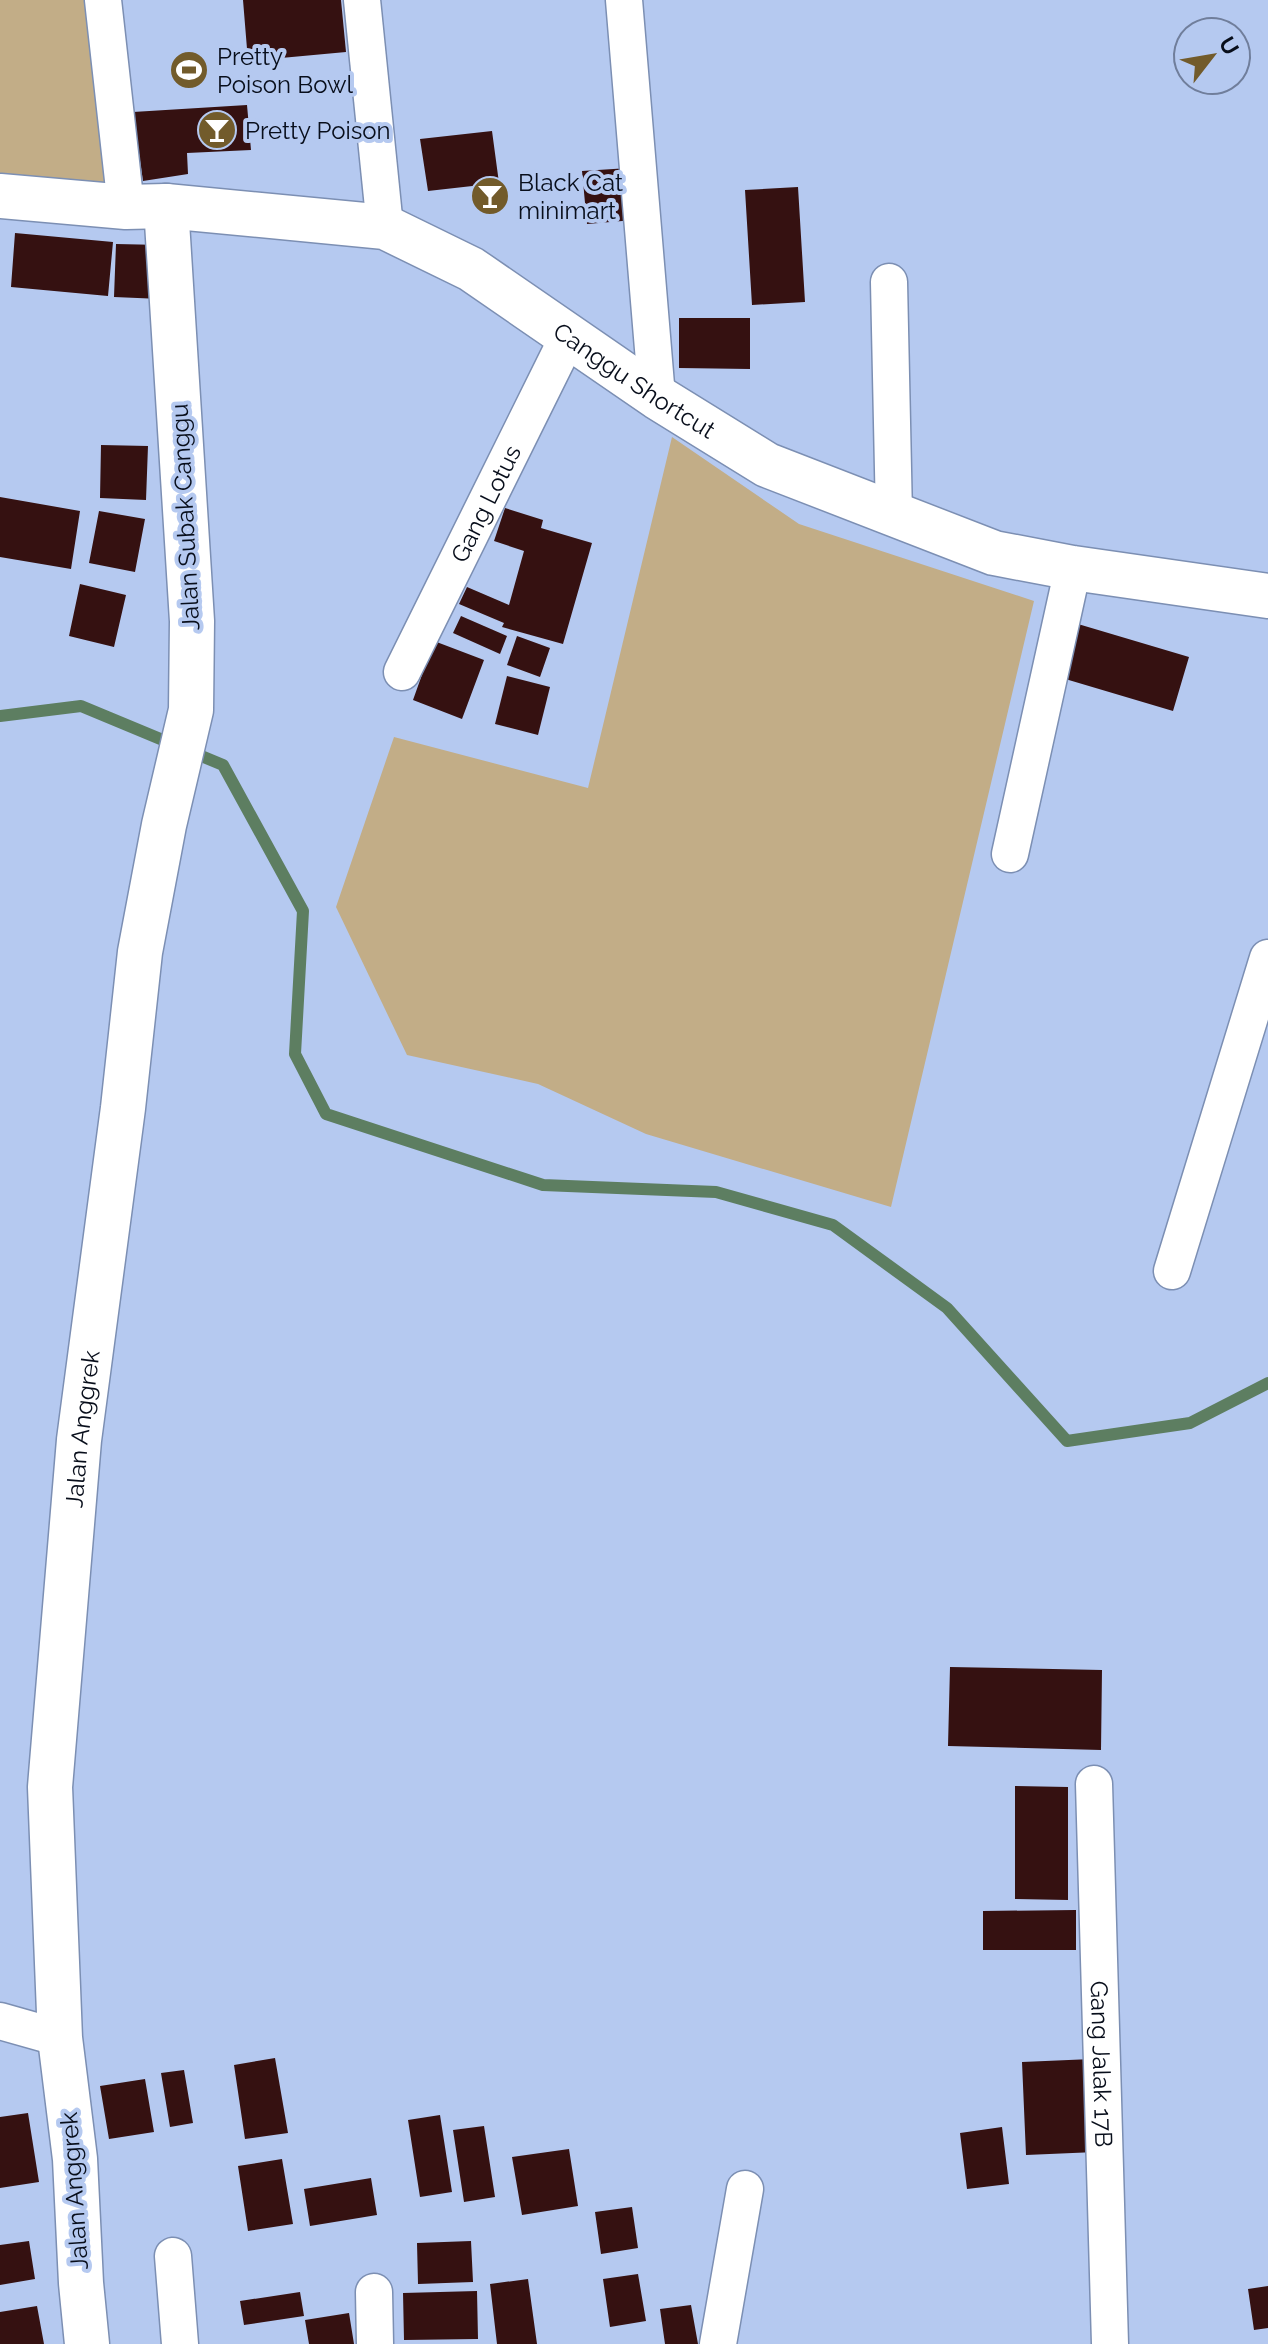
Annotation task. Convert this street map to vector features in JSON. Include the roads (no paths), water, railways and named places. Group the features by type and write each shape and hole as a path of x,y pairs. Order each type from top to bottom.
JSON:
{"street":[{"path":"103,0 146,206"},
{"path":"362,0 385,227"},
{"path":"624,0 657,397"},
{"name":"Canggu Shortcut","path":"0,196 385,227 471,269 657,397 767,465 994,553 1073,568 1268,596"},
{"name":"Jalan Subak Canggu","path":"146,206 192,621 191,710 164,825"},
{"path":"889,282 894,516"},
{"name":"Gang Lotus","path":"402,672 568,337"},
{"path":"1010,854 1073,568"},
{"name":"Jalan Anggrek","path":"87,2344 75,2159 60,2038 50,1787 78,1456 140,952 164,825"},
{"path":"1172,1271 1268,958"},
{"name":"Gang Jalak 17B","path":"1094,1784 1110,2344"},
{"path":"0,2021 60,2038"},
{"path":"718,2344 745,2189"},
{"path":"173,2256 180,2344"},
{"path":"374,2292 375,2344"}],"waterway":[{"path":"0,716 81,706 223,765 303,911 295,1054 326,1114 543,1185 716,1192 833,1225 947,1308 1067,1441 1190,1423 1268,1383"}],"place":[{"name":"Pretty Poison Bowl","path":"189,70"},
{"name":"Pretty Poison","path":"217,130"},
{"name":"Black Cat minimart","path":"490,196"}]}
